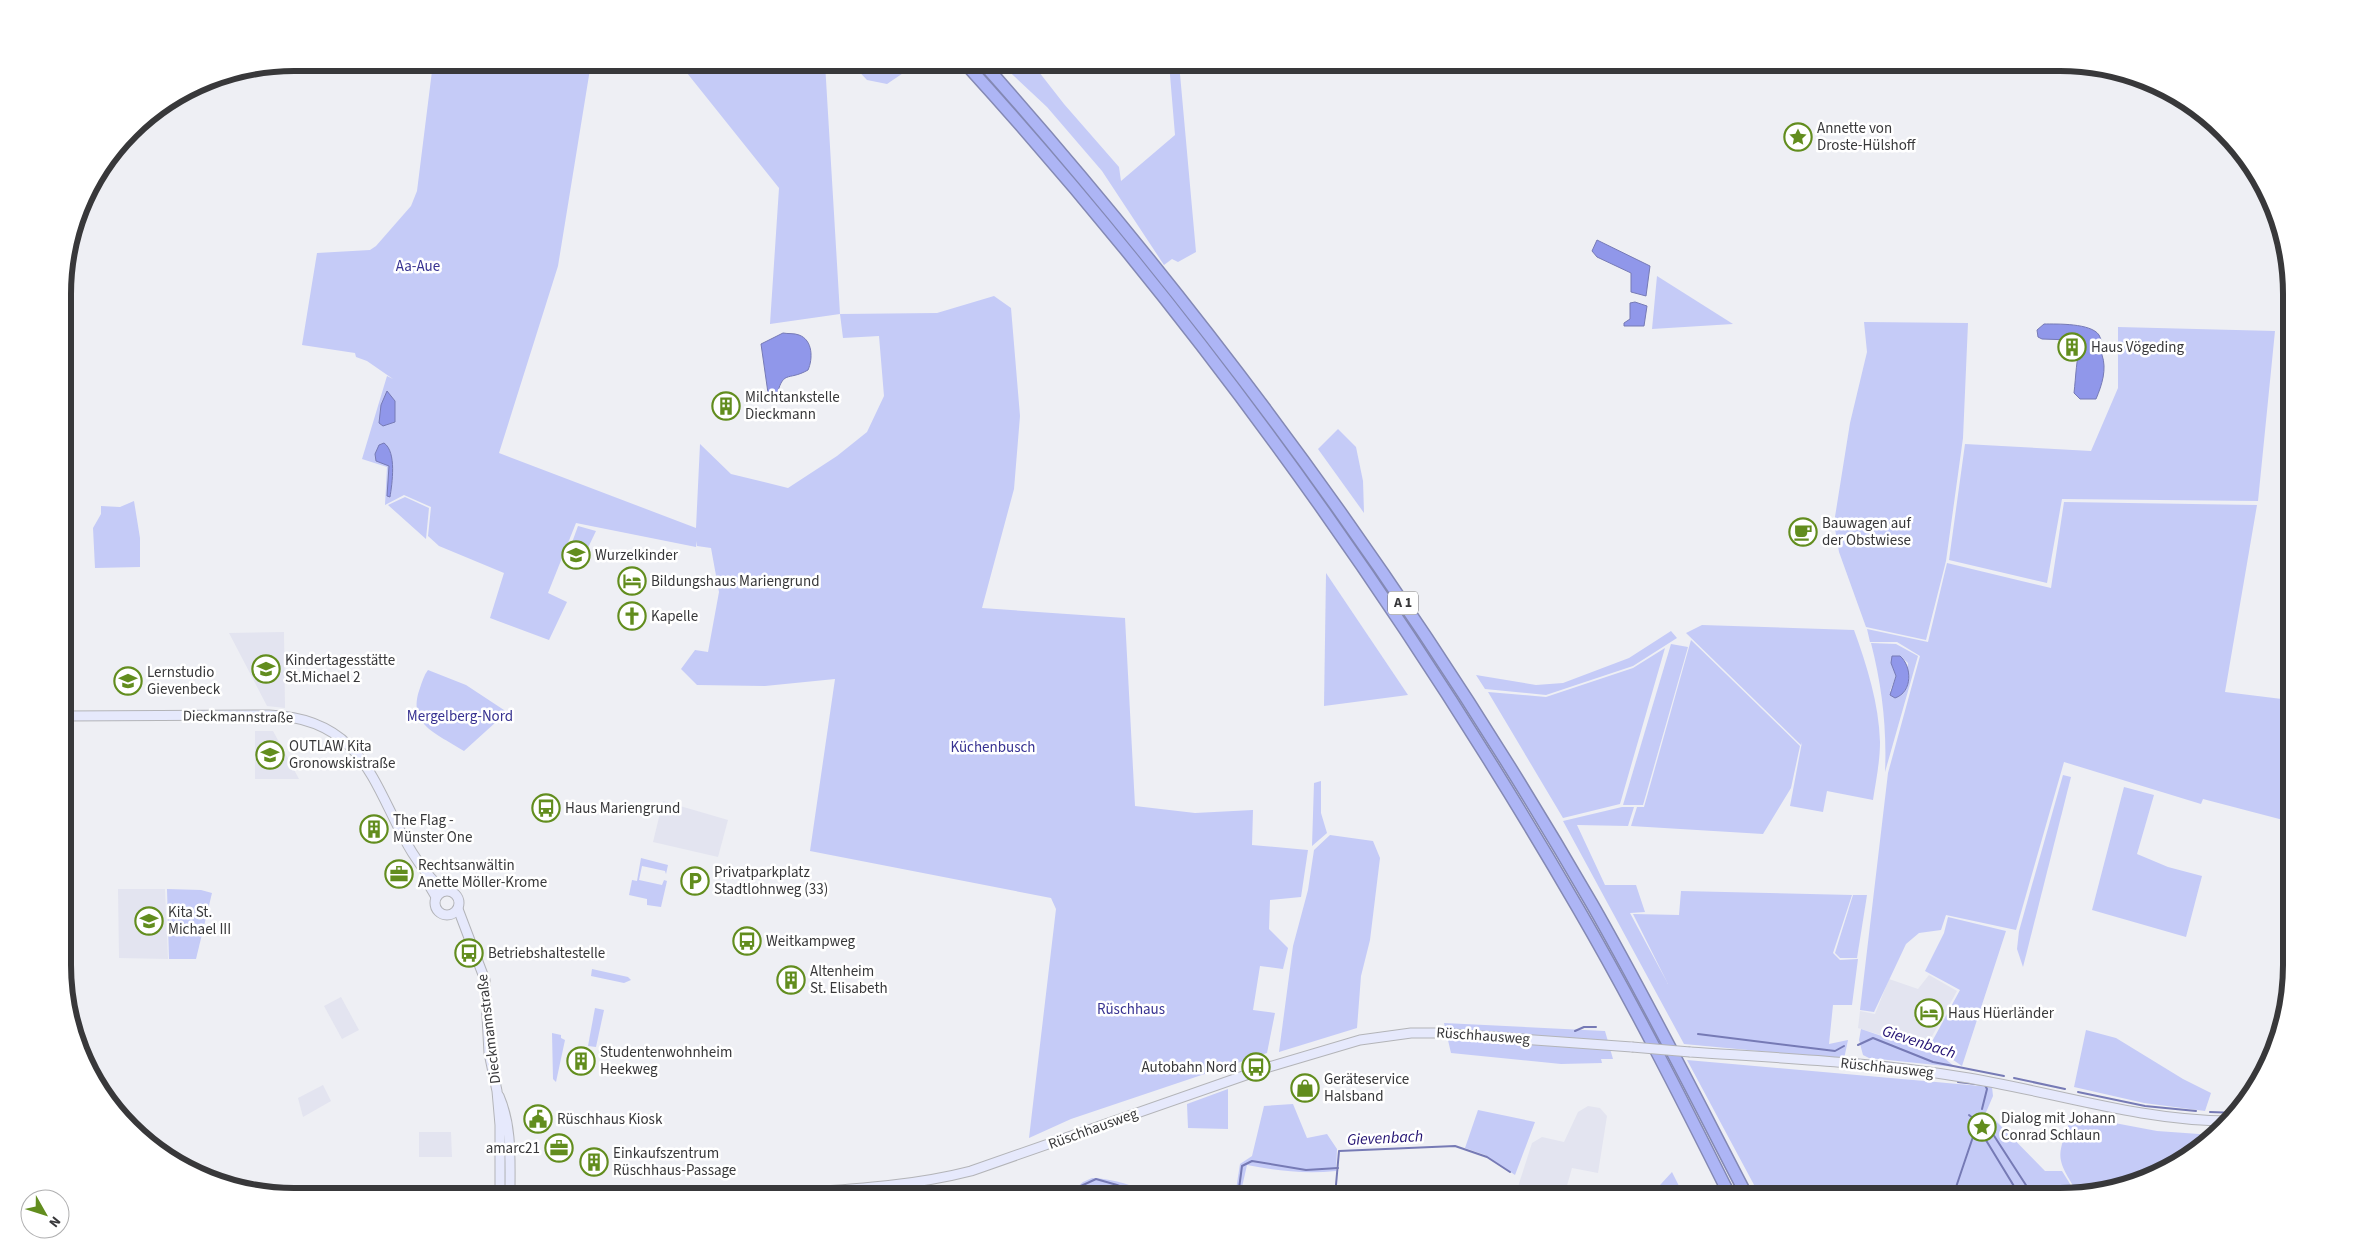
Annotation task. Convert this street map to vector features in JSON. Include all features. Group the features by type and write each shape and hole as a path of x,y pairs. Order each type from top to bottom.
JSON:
{"highway":[{"name":"A 1","path":"972,71 1084,200 1200,344 1294,470 1371,580 1461,716 1579,910 1646,1030 1726,1188"},
{"name":"A 1","path":"990,71 1101,200 1210,336 1304,461 1414,620 1472,708 1591,903 1658,1023 1743,1188"}],"main road":[{"name":"Dieckmannstraße","path":"71,716 269,715 292,717 318,725 345,741 362,759 440,894"},
{"name":"Dieckmannstraße","path":"71,722 273,721 292,722 315,730 342,746 359,765 407,852 440,894"},
{"name":"Dieckmannstraße","path":"470,939 448,916 437,911 434,904 440,894 451,892 456,896 459,902 458,909 470,939 485,980 489,1053 497,1091 500,1132 500,1188"},
{"path":"448,916 458,909"},
{"name":"Rüschhausweg","path":"856,1188 933,1180 971,1171 1340,1044 1375,1037 1439,1033 1931,1072 2005,1084 2163,1116 2219,1120"},
{"name":"Dieckmannstraße","path":"497,1091 505,1108 508,1126 510,1188"}],"shaded area":[{"name":"Kindertagesstätte St.Michael 2","path":"284,632 285,708 267,706 229,633"},
{"name":"OUTLAW Kita Gronowskistraße","path":"255,731 273,731 299,779 255,779"},
{"path":"663,801 728,820 718,857 653,842"},
{"path":"118,889 165,889 168,959 119,958"},
{"path":"1929,975 1957,991 1925,1049 1858,1028 1860,1011 1875,1014 1889,979 1918,989"},
{"path":"341,997 359,1030 342,1039 324,1006"},
{"path":"323,1085 331,1101 303,1117 298,1098"},
{"path":"1588,1106 1600,1108 1607,1116 1598,1173 1572,1168 1566,1188 1518,1188 1532,1143 1542,1137 1564,1142 1578,1112"},
{"path":"419,1132 451,1132 452,1157 419,1157"}],"green space":[{"path":"432,71 590,71 558,266 499,453 696,528 700,444 731,474 788,488 837,456 867,432 884,396 879,336 843,338 840,314 937,313 994,296 1011,308 1020,416 1014,489 982,608 1125,618 1135,806 1195,813 1253,810 1252,845 1308,850 1301,897 1270,900 1269,929 1288,948 1283,969 1260,966 1253,1010 1275,1013 1267,1053 1071,1119 1029,1138 1056,909 1051,898 810,851 835,679 765,686 697,685 681,669 695,650 708,652 719,592 711,548 697,546 697,541 696,547 576,523 548,593 567,602 549,640 490,618 504,573 439,546 428,536 431,507 404,495 385,505 387,467 362,459 387,376 393,379 367,361 356,357 355,353 302,345 317,253 370,250 376,246 411,206 417,191"},
{"path":"685,71 825,71 840,314 770,324 779,188"},
{"path":"859,71 906,71 887,84 867,80"},
{"path":"1009,71 1038,71 1064,104 1119,167 1121,181 1175,135 1170,71 1180,71 1196,252 1178,262 1172,259 1164,265 1102,171 1047,107"},
{"path":"1657,276 1733,324 1652,329"},
{"path":"1864,322 1968,323 1963,438 1946,561 1926,640 1866,627 1839,552 1834,523 1850,423 1867,352"},
{"path":"2118,327 2275,331 2258,501 2062,499 2047,583 1949,560 1965,444 2091,451 2118,388"},
{"path":"1338,429 1356,447 1363,481 1364,513 1318,449"},
{"path":"405,497 429,508 426,539 388,505"},
{"path":"134,501 140,538 140,567 95,568 93,528 101,514 101,506 120,507"},
{"path":"2064,502 2257,505 2225,692 2283,699 2283,820 2203,799 2201,804 2064,762 2016,930 1946,915 1941,930 1919,933 1906,944 1874,1012 1860,1010 1888,773 1920,656 1897,642 1870,642 1867,629 1928,642 1947,563 2051,588"},
{"path":"578,526 596,531 585,554 570,548"},
{"path":"1326,573 1408,695 1324,706"},
{"path":"1702,625 1854,630 1871,685 1879,728 1878,771 1873,800 1827,791 1823,812 1790,806 1802,742 1801,745 1686,633"},
{"path":"1671,631 1677,638 1633,666 1546,695 1485,689 1476,675 1536,685 1563,683 1629,658"},
{"path":"1691,640 1800,746 1791,788 1763,834 1631,826 1637,807 1644,807"},
{"path":"1871,643 1896,644 1918,656 1885,772 1884,723","holes":["1900,656 1908,663 1906,688 1900,696 1890,691 1896,676 1891,663"]},
{"path":"1671,644 1688,647 1643,805 1623,805"},
{"path":"1665,648 1620,804 1563,818 1488,692 1546,697 1633,668"},
{"name":"Mergelberg-Nord","path":"428,670 466,685 507,712 464,751 427,727 417,711 417,701 422,681"},
{"path":"2063,775 2071,777 2023,967 2017,949 2019,931"},
{"path":"1321,781 1321,813 1327,833 1312,846 1314,783"},
{"path":"2124,787 2154,795 2137,854 2168,867 2202,876 2186,937 2092,910"},
{"path":"1622,807 1634,807 1628,826 1577,825 1605,885 1636,885 1645,912 1630,913 1668,984 1633,914 1679,915 1681,891 1852,895 1833,953 1840,960 1858,959 1852,1005 1833,1005 1829,1044 1848,1040 1844,1059 1684,1044 1563,821"},
{"path":"1330,835 1373,841 1380,858 1370,940 1361,976 1357,1028 1279,1052 1293,946 1308,890 1314,850"},
{"path":"641,858 668,865 666,874 665,871 642,866 639,880 662,885 664,880 667,881 661,907 647,905 647,899 629,895 632,880 637,881"},
{"path":"167,889 201,890 212,893 196,959 169,959"},
{"path":"1853,895 1867,895 1857,958 1840,958 1835,953"},
{"path":"1948,917 2006,931 1962,1066 1946,1055 1928,1049 1960,990 1925,971 1944,933"},
{"path":"592,969 628,977 631,980 624,983 591,976"},
{"path":"595,1008 604,1010 596,1047 588,1046"},
{"path":"1444,1023 1605,1031 1613,1059 1601,1059 1602,1063 1561,1064 1451,1053"},
{"path":"1861,1029 1943,1057 1955,1067 1869,1058 1863,1055 1859,1040"},
{"path":"2086,1030 2116,1038 2183,1079 2211,1093 2205,1111 2144,1103 2074,1087"},
{"path":"552,1033 561,1035 561,1038 565,1040 556,1082 553,1079"},
{"path":"1687,1060 1992,1087 1993,1096 1984,1117 1996,1121 2045,1171 2062,1171 2072,1187 2059,1188 1756,1188"},
{"path":"1228,1089 1228,1129 1188,1128 1187,1104"},
{"path":"1293,1104 1307,1138 1327,1134 1337,1149 1336,1171 1291,1171 1247,1165 1242,1188 1236,1188 1240,1164 1252,1156 1264,1106"},
{"path":"1478,1110 1535,1122 1515,1175 1485,1155 1465,1148"},
{"path":"2072,1115 2157,1131 2204,1134 2184,1150 2145,1171 2117,1180 2074,1187 2065,1172 2060,1156 2063,1140"},
{"path":"1672,1172 1680,1188 1657,1188"},
{"path":"1092,1178 1124,1183 1136,1188 1076,1188"}],"water":[{"path":"1597,240 1650,266 1646,296 1631,292 1631,273 1597,257 1592,251"},
{"path":"1635,302 1647,306 1644,326 1624,326 1624,323 1630,319 1630,303"},
{"path":"2044,324 2082,326 2095,331 2099,335 2103,351 2104,371 2096,399 2080,399 2074,393 2081,344 2071,340 2042,339 2038,337 2037,330"},
{"path":"783,333 797,334 804,337 811,350 811,361 808,370 784,379 776,399 769,400 761,344"},
{"path":"387,391 395,401 395,422 383,426 379,423 381,405"},
{"path":"384,443 391,453 392,461 390,497 387,496 389,466 376,461 375,454 379,445"},
{"path":"1892,656 1900,656 1904,660 1909,678 1905,690 1895,698 1890,695 1896,676 1891,663"}],"waterway":[{"name":"Gievenbach","path":"1575,1031 1584,1027 1596,1027"},
{"name":"Gievenbach","path":"1698,1034 1835,1051 1844,1046"},
{"name":"Gievenbach","path":"1858,1045 1873,1038 1933,1062 2004,1076"},
{"name":"Gievenbach","path":"2014,1078 2065,1089"},
{"path":"1958,1082 1985,1085 1987,1089 1982,1109"},
{"name":"Gievenbach","path":"2078,1092 2145,1106 2196,1111"},
{"name":"Gievenbach","path":"2210,1112 2226,1113"},
{"path":"1956,1188 1978,1122 1969,1115"},
{"path":"1989,1128 2028,1188"},
{"path":"1981,1132 2015,1188"},
{"name":"Gievenbach","path":"1336,1188 1339,1151 1455,1146 1487,1157 1510,1172"},
{"name":"Gievenbach","path":"1239,1188 1242,1166 1252,1161 1306,1170 1338,1168"},
{"name":"Gievenbach","path":"1081,1186 1096,1179 1124,1188"}],"place":[{"name":"Annette von Droste-Hülshoff","path":"1798,137"},
{"name":"Haus Vögeding","path":"2072,347"},
{"name":"Milchtankstelle Dieckmann","path":"726,406"},
{"name":"Bauwagen auf der Obstwiese","path":"1803,532"},
{"name":"Wurzelkinder","path":"576,555"},
{"name":"Bildungshaus Mariengrund","path":"632,581"},
{"name":"Kapelle","path":"632,616"},
{"name":"Kindertagesstätte St.Michael 2","path":"266,669"},
{"name":"Lernstudio Gievenbeck","path":"128,681"},
{"name":"OUTLAW Kita Gronowskistraße","path":"270,755"},
{"name":"Haus Mariengrund","path":"546,808"},
{"name":"The Flag - Münster One","path":"374,829"},
{"name":"Rechtsanwältin Anette Möller-Krome","path":"399,874"},
{"name":"Privatparkplatz Stadtlohnweg (33)","path":"695,881"},
{"name":"Kita St. Michael III","path":"149,921"},
{"name":"Weitkampweg","path":"747,941"},
{"name":"Betriebshaltestelle","path":"469,953"},
{"name":"Altenheim St. Elisabeth","path":"791,980"},
{"name":"Haus Hüerländer","path":"1929,1013"},
{"name":"Studentenwohnheim Heekweg","path":"581,1061"},
{"name":"Autobahn Nord","path":"1256,1067"},
{"name":"Geräteservice Halsband","path":"1305,1088"},
{"name":"Rüschhaus Kiosk","path":"538,1119"},
{"name":"Dialog mit Johann Conrad Schlaun","path":"1982,1127"},
{"name":"amarc21","path":"559,1148"},
{"name":"Einkaufszentrum Rüschhaus-Passage","path":"594,1162"}],"park label":[{"name":"Aa-Aue","path":"418,266"},
{"name":"Küchenbusch","path":"993,747"},
{"name":"Rüschhaus","path":"1131,1009"}]}
